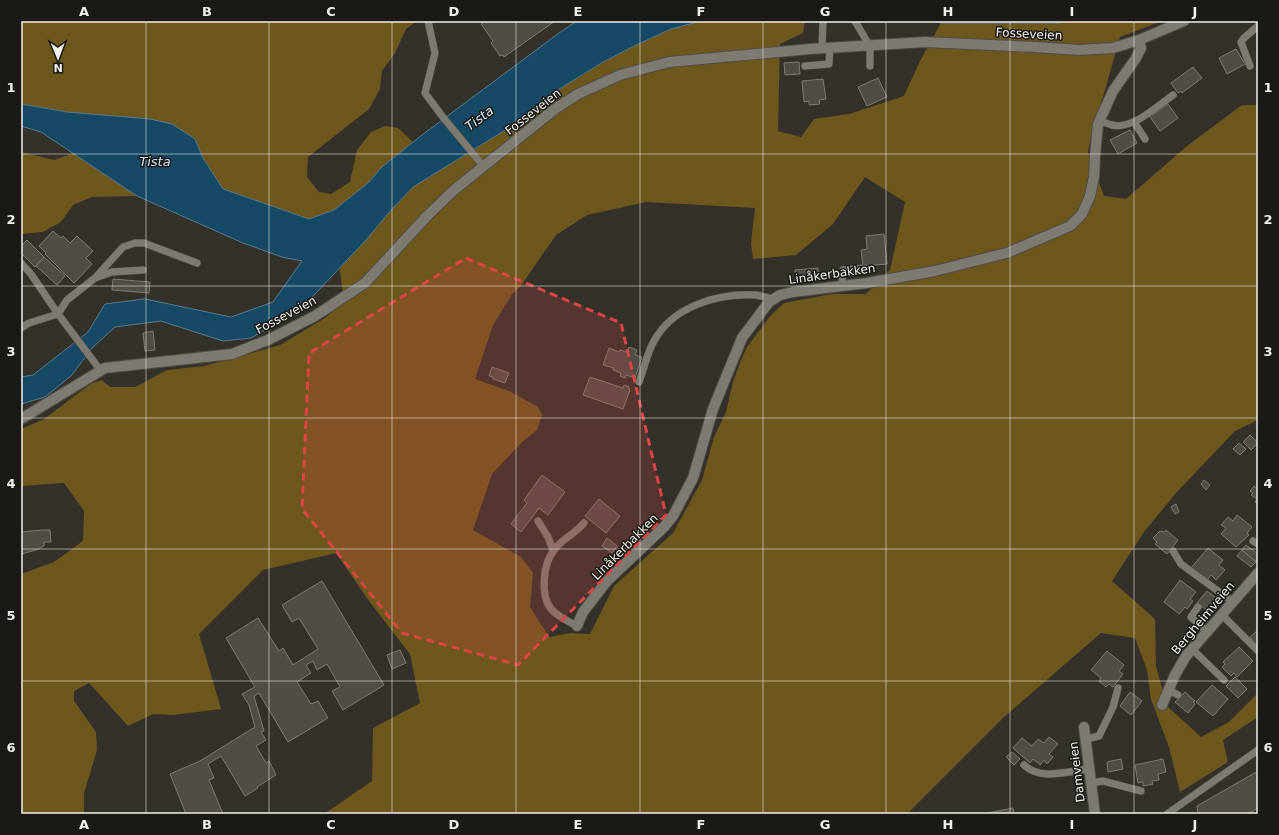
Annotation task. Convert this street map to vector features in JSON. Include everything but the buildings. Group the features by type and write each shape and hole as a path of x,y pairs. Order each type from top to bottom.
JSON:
{"street":[{"name":"Fosseveien","path":"21,419 105,368 232,354 268,340 315,316 365,283 427,216 454,190 555,109 578,94 620,75 669,62 870,45 925,42 1079,50 1113,48 1139,40 1184,21"},
{"name":"Linåkerbakken","path":"577,626 584,612 607,582 664,527 673,516 693,478 713,409 742,338 769,302 780,295 793,292 842,286 935,271 1007,253 1070,226 1082,214 1090,196 1094,177 1096,141 1100,121 1113,91 1136,58 1140,48 1139,40"},
{"name":"Bergheimveien","path":"1162,705 1186,656 1258,573"},
{"name":"Damveien","path":"1084,726 1094,814"}],"lane":[{"path":"428,21 435,53 425,93 484,167"},
{"path":"805,66 829,64 823,21"},
{"path":"855,21 870,45 870,66"},
{"path":"1250,66 1241,42 1258,26"},
{"path":"1100,121 1113,126 1122,126 1134,122 1173,95"},
{"path":"1134,122 1144,140"},
{"path":"21,328 29,323 58,314 67,300 95,278 123,247 135,243 144,243 197,263"},
{"path":"21,263 31,274 58,314 91,356 100,371"},
{"path":"842,286 843,270 867,268"},
{"path":"95,278 112,272 143,270"},
{"path":"639,382 654,341 666,324 680,314 698,303 726,297 756,295 774,299"},
{"path":"538,521 548,537 553,550"},
{"path":"577,626 557,615 550,607 545,596 544,577 548,561 553,550 564,540 578,531 584,523"},
{"path":"1173,551 1181,564 1233,602"},
{"path":"1198,607 1191,617 1207,632"},
{"path":"1222,615 1258,651"},
{"path":"1192,649 1224,680"},
{"path":"1086,739 1099,736 1113,707 1118,688"},
{"path":"1169,690 1178,696"},
{"path":"1167,814 1258,750"},
{"path":"1024,765 1029,770 1044,774 1089,769"},
{"path":"1091,783 1103,781 1141,791"}],"highlighted area":[{"path":"466,258 621,323 666,515 518,665 402,633 302,509 309,353"}],"shaded area":[{"path":"21,21 417,21 406,29 395,53 382,71 380,89 369,109 308,157 307,177 319,192 331,194 350,182 357,150 371,132 385,126 398,128 413,142 382,167 369,182 334,210 309,219 223,189 203,158 195,139 150,119 67,112 21,104"},
{"path":"701,21 805,21 803,33 780,44 778,131 801,137 814,119 849,114 904,96 920,61 941,23 1162,21 1120,37 1103,97 1093,125 1088,152 1104,196 1126,199 1187,146 1242,105 1258,105 1258,420 1235,431 1176,493 1144,532 1112,581 1155,619 1156,666 1167,706 1201,737 1229,722 1258,693 1258,717 1223,740 1228,762 1180,792 1169,747 1151,699 1147,670 1135,638 1101,633 1004,717 907,814 324,814 372,781 373,728 420,703 410,654 369,601 336,553 263,570 199,634 221,709 173,715 153,714 128,726 89,683 74,691 74,701 96,732 97,750 84,793 84,814 21,814 21,574 54,562 83,541 84,511 64,483 21,486 21,429 44,419 92,383 102,380 110,387 135,387 167,370 204,366 280,345 325,318 344,300 338,257 392,209 413,187 507,129 556,91 604,62 671,29","holes":["865,177 905,202 890,270 866,294 832,294 784,303 771,315 747,347 741,360 733,382 726,412 714,437 702,480 673,533 614,586 590,634 571,633 549,637 530,607 533,573 521,557 473,530 492,474 522,442 537,430 542,415 538,407 509,391 475,379 493,325 512,294 520,287 556,235 587,215 646,202 755,208 751,243 753,259 796,255 833,224"]},
{"path":"21,152 54,160 74,153 118,178 137,196 92,197 73,205 61,222 43,232 21,234"}],"water":[{"name":"Tista","path":"577,21 701,21 671,29 603,62 556,91 507,129 413,187 366,240 300,310 251,338 223,341 161,321 115,327 93,347 71,376 45,397 21,404 21,377 33,375 88,332 105,304 145,299 231,317 273,302 302,261 282,257 243,243 137,196 41,132 21,126 21,104 67,112 150,119 172,124 195,139 203,158 223,189 309,219 334,210 369,182 382,167 422,135"},
{"path":"933,21 1068,21 1058,23 941,23"}]}
